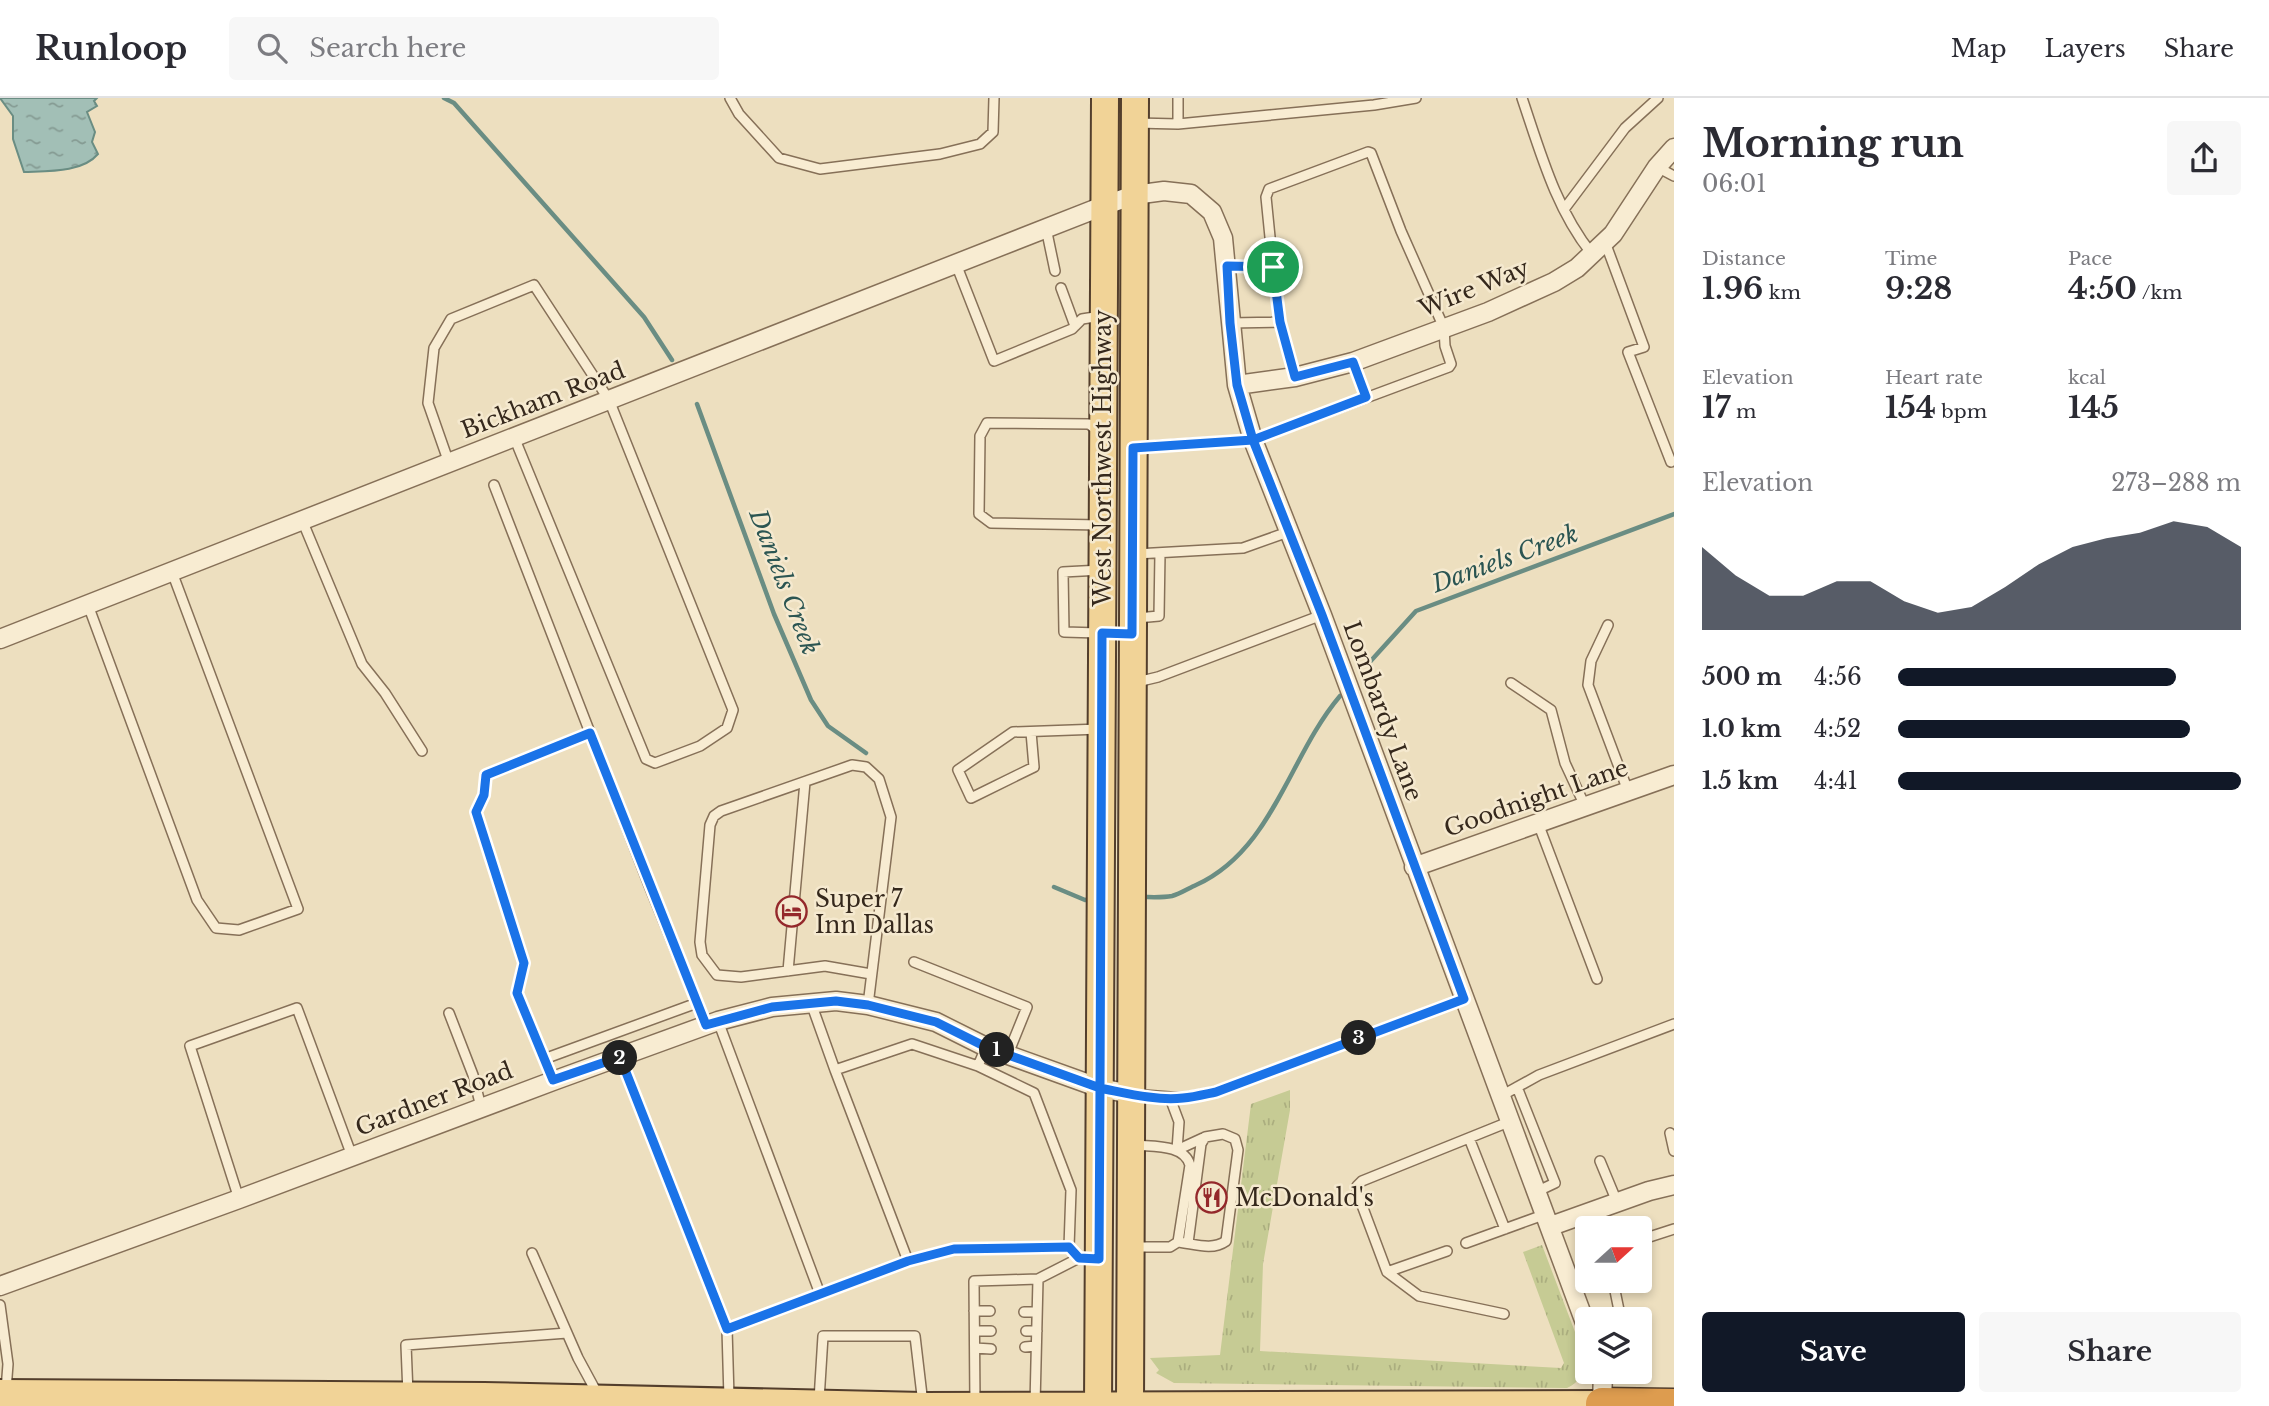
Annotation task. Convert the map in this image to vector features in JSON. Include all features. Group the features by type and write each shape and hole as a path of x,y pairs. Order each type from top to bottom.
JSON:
{"highway":[{"path":"1602,1404 1674,1405"}],"main road":[{"name":"West Northwest Highway","path":"1098,1405 1089,1258 1100,1088 1105,98"},
{"name":"West Northwest Highway","path":"1130,1405 1135,110"},
{"path":"1103,436 1133,442"},
{"path":"1102,633 1132,626"},
{"path":"3,1393 484,1396 923,1406 1602,1404"}],"street":[{"name":"Wire Way","path":"1237,385 1295,377 1353,362 1488,312 1554,282 1577,268 1612,234 1657,167 1674,148"},
{"name":"Lombardy Lane","path":"1103,206 1134,195 1164,191 1191,194 1212,212 1223,237 1237,385 1253,440 1322,615 1580,1307"},
{"name":"Bickham Road","path":"0,639 1103,206"},
{"name":"Goodnight Lane","path":"1414,867 1674,775"},
{"name":"Gardner Road","path":"0,1286 553,1080 712,1023 772,1007 836,1001 868,1005 936,1022 986,1047 1100,1088 1131,1094"},
{"path":"1549,1220 1674,1185"},
{"path":"1602,1404 1603,1384"}],"lane":[{"path":"730,98 739,114 779,158 820,169 940,154 980,144 993,132 994,98"},
{"path":"1178,98 1178,124"},
{"path":"1135,110 1178,124 1417,98"},
{"path":"1522,98 1549,177 1577,236 1599,248 1644,347 1628,352 1671,462"},
{"path":"1564,208 1625,128 1658,98"},
{"path":"1133,442 1253,440 1449,367 1451,364 1445,345 1444,328 1401,231 1371,153 1367,152 1269,189 1266,197 1280,322 1295,377"},
{"path":"1657,167 1674,176"},
{"path":"1046,228 1055,271"},
{"path":"956,264 994,361 1075,326 1082,319 1103,316"},
{"path":"1227,266 1273,267"},
{"path":"449,463 428,403 433,348 452,319 534,285 609,400 733,710 727,728 700,747 655,762 646,759 514,437"},
{"path":"1061,288 1075,326"},
{"path":"1230,323 1280,322"},
{"path":"1353,362 1366,397"},
{"path":"1102,525 991,523 979,514 979,501 980,436 987,423 1089,424 1103,436"},
{"path":"494,485 697,1003 712,1023 820,1294"},
{"path":"302,520 362,664 385,693 422,751"},
{"path":"1132,554 1243,548 1289,532"},
{"path":"1132,626 1159,616 1160,553"},
{"path":"1102,570 1063,572 1064,632 1102,633"},
{"path":"88,605 197,900 216,928 239,930 298,909 172,572"},
{"path":"1132,684 1158,677 1322,615"},
{"path":"1608,625 1591,661 1588,684 1628,791"},
{"path":"1511,683 1551,710 1564,763 1586,806"},
{"path":"1031,732 1034,766 971,798 958,770 1013,732 1102,729"},
{"path":"553,1080 517,993 524,963 476,812 484,795 486,775 590,733"},
{"path":"868,1005 891,817 879,779 866,767 852,765 721,811 714,816 710,825 700,928 702,955 717,975 741,977 825,966 871,974"},
{"path":"788,971 805,782"},
{"path":"1538,823 1597,979"},
{"path":"914,962 1027,1007 1008,1054"},
{"path":"1131,1094 1183,1098 1216,1092 1464,999"},
{"path":"810,1002 908,1261"},
{"path":"544,1059 697,1003"},
{"path":"239,1199 190,1046 297,1008 352,1156"},
{"path":"449,1013 473,1075 481,1107"},
{"path":"1501,1096 1539,1076 1674,1024"},
{"path":"835,1070 912,1044 978,1066 1034,1093 1071,1191 1069,1247"},
{"path":"978,1066 986,1047"},
{"path":"620,1057 727,1329 729,1402"},
{"path":"1517,1087 1555,1183 1538,1191"},
{"path":"1170,1098 1179,1122 1177,1150"},
{"path":"1504,1314 1419,1296 1387,1272 1357,1186 1362,1181 1511,1121"},
{"path":"1670,1133 1674,1151"},
{"path":"1130,1247 1170,1247 1183,1243 1208,1247 1227,1241 1238,1150 1235,1139 1223,1134 1205,1138 1177,1150"},
{"path":"1183,1243 1200,1144 1205,1138"},
{"path":"1469,1138 1505,1229"},
{"path":"1130,1144 1177,1150 1185,1154 1190,1165 1183,1243"},
{"path":"1600,1161 1617,1202"},
{"path":"1466,1243 1505,1229 1549,1220"},
{"path":"1652,1236 1674,1229"},
{"path":"727,1329 908,1261 954,1249 1069,1247 1089,1258"},
{"path":"1387,1272 1447,1251"},
{"path":"532,1253 600,1399"},
{"path":"975,1405 974,1281 1038,1279 1089,1258"},
{"path":"1036,1405 1038,1279"},
{"path":"0,1305 8,1364 3,1393"},
{"path":"974,1311 990,1311"},
{"path":"1024,1311 1037,1312"},
{"path":"975,1331 991,1331"},
{"path":"1026,1331 1037,1331"},
{"path":"408,1396 406,1345 567,1333"},
{"path":"819,1405 823,1336 915,1336 923,1406"},
{"path":"1025,1346 1036,1346"},
{"path":"975,1348 991,1349"}],"green space":[{"path":"1290,1090 1290,1110 1263,1264 1260,1351 1561,1368 1564,1363 1523,1252 1542,1245 1575,1332 1575,1383 1567,1388 1174,1383 1156,1373 1159,1370 1150,1358 1220,1355 1251,1104"}],"water":[{"path":"0,98 97,98 94,101 97,106 87,112 95,132 92,142 98,154 74,168 24,172 13,139 13,116"}],"waterway":[{"name":"Daniels Creek","path":"444,98 454,103 644,317 672,360"},
{"name":"Daniels Creek","path":"697,404 774,614 811,700 828,726 866,753"},
{"name":"Daniels Creek","path":"1368,664 1416,611 1674,514"},
{"name":"Daniels Creek","path":"1140,897 1175,895 1222,869 1244,849 1262,826 1322,720 1340,696"},
{"name":"Daniels Creek","path":"1054,887 1085,900 1092,899"}],"place":[{"name":"Super 7 Inn Dallas","path":"792,912"},
{"name":"McDonald's","path":"1212,1198"}],"route":[{"path":"1273,267 1227,266 1237,385 1253,440 1133,448 1132,634 1102,633 1100,1088 986,1047 936,1022 868,1005 836,1001 810,1002 772,1007 706,1025 590,733 486,775 484,795 476,812 524,963 517,993 553,1080 620,1057 727,1329 908,1261 954,1249 1069,1247 1079,1258 1099,1259 1100,1088 1170,1098 1216,1092 1464,999 1322,615 1253,440 1366,397 1353,362 1295,377 1280,322 1273,267"}]}
